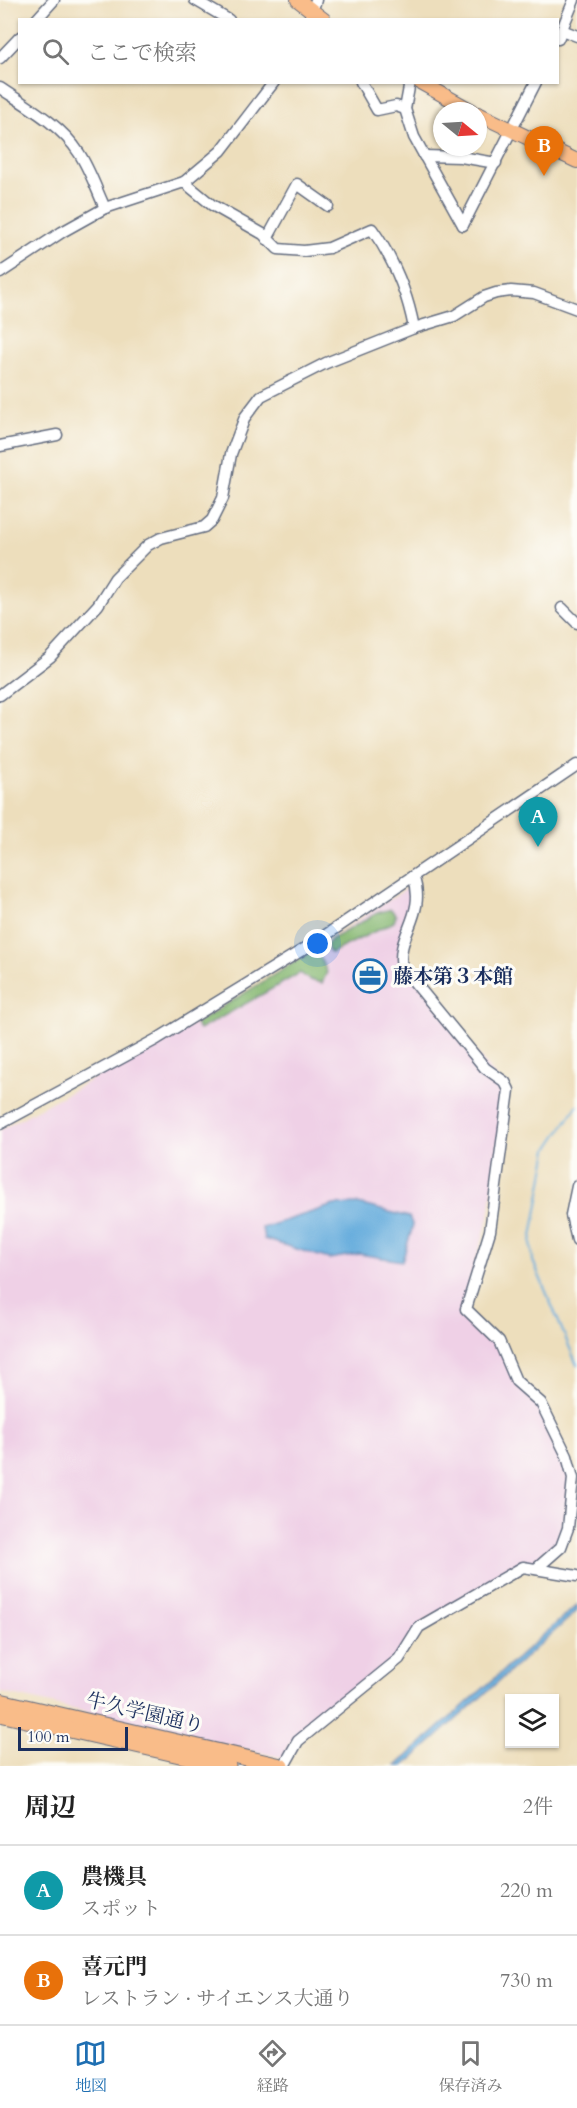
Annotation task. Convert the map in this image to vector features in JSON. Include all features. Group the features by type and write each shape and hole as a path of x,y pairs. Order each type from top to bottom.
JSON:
{"highway":[{"name":"牛久学園通り","path":"0,1701 283,1766"},
{"name":"牛久学園通り","path":"0,1714 228,1766"}],"main road":[{"path":"298,0 312,10"},
{"path":"424,84 456,102"},
{"path":"487,118 577,161"}],"street":[{"path":"38,18 54,0"},
{"path":"195,0 226,18"},
{"path":"574,6 560,34 577,36"},
{"path":"0,58 18,39"},
{"path":"0,273 62,232 105,208 184,182 221,151 272,84"},
{"path":"362,84 377,110 396,106 405,109"},
{"path":"410,84 405,109 424,156 463,225 535,84"},
{"path":"0,87 45,119 69,141 80,154 105,208"},
{"path":"424,156 461,157 496,163"},
{"path":"184,182 212,206 267,239 278,249 304,251 329,248 372,229 390,254 410,305 414,328"},
{"path":"267,239 297,184 328,206"},
{"path":"0,694 50,657 98,605 115,578 148,545 161,538 204,527 212,520 223,498 231,454 245,417 261,396 326,363 414,328 454,316 484,297 511,291 542,296 577,309"},
{"path":"0,446 57,435"},
{"path":"562,608 577,623"},
{"path":"0,1124 157,1039 317,941 577,765"},
{"path":"413,876 419,896 403,950 402,967 485,1068 506,1082 509,1090 490,1231 466,1309 499,1341 516,1381 541,1403 567,1456 573,1478 565,1540 556,1553 536,1569"},
{"path":"577,1186 571,1215 577,1240"},
{"path":"283,1766 298,1741 399,1659 420,1627 523,1567 577,1576"}],"shaded area":[{"path":"414,884 416,890 399,958 505,1088 489,1217 462,1305 495,1343 539,1405 563,1453 570,1483 561,1541 545,1558 521,1565 421,1623 396,1657 289,1744 284,1758 0,1692 0,1130 217,1011"}],"green space":[{"path":"391,909 396,916 394,922 331,953 328,950 327,944 332,939 377,913"},
{"path":"312,951 319,955 327,972 322,983 310,980 300,973 199,1030 195,1024"}],"water":[{"path":"358,1204 409,1217 413,1226 402,1261 359,1254 329,1259 264,1239 262,1228 334,1205"},
{"path":"577,1605 577,1611 412,1759 403,1766 396,1766"}],"waterway":[{"path":"577,1106 548,1149 531,1242 533,1261 577,1365"}],"place":[{"name":"喜元門","path":"544,176"},
{"name":"農機具","path":"538,847"},
{"name":"藤本第３本館","path":"370,976"}]}
